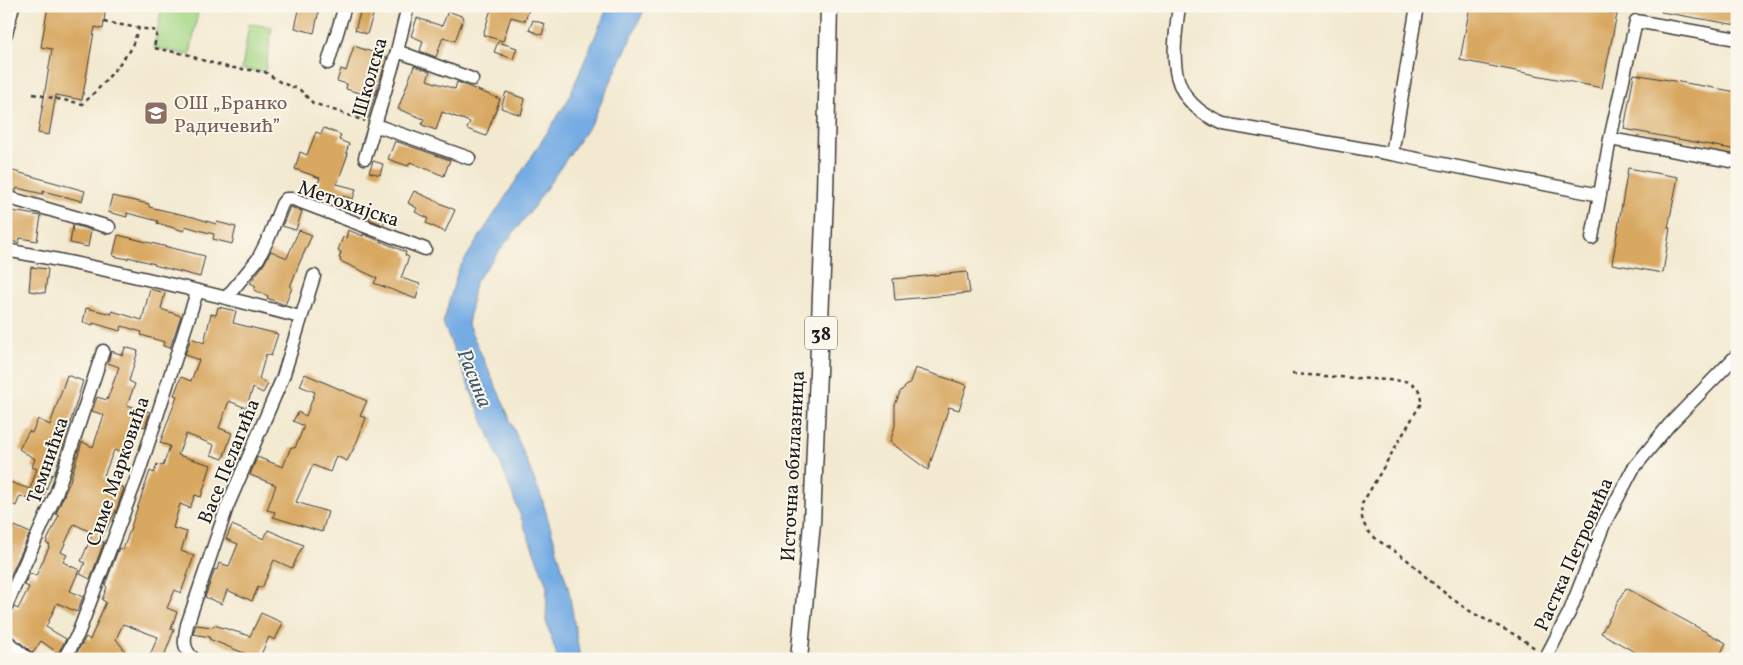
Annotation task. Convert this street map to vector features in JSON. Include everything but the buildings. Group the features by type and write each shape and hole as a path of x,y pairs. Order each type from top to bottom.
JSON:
{"main road":[{"name":"Источна обилазница","path":"799,659 812,523 825,195 829,6"}],"street":[{"path":"6,34 13,6"},
{"path":"328,63 344,6"},
{"name":"Школска","path":"365,158 397,51 408,6"},
{"path":"1179,6 1174,44 1176,77 1194,106 1208,118 1224,124 1392,154 1600,195"},
{"path":"1392,154 1417,6"},
{"path":"1592,238 1610,140 1636,21 1737,39"},
{"path":"397,51 472,79"},
{"path":"375,125 469,158"},
{"path":"1610,140 1737,162"},
{"path":"6,197 110,226"},
{"name":"Метохијска","path":"226,298 258,259 282,204 286,199 293,199 425,249"},
{"path":"6,250 128,275 300,317"},
{"name":"Васе Пелагића","path":"194,659 188,654 184,644 187,625 227,507 282,377 314,276"},
{"name":"Симе Марковића","path":"64,659 78,634 132,491 198,292"},
{"name":"Темнићка","path":"6,606 46,521 59,487 103,350"},
{"name":"Растка Петровића","path":"1545,658 1570,612 1604,524 1633,469 1669,425 1737,355"},
{"path":"6,640 28,659"}],"path":[{"path":"104,22 157,31 154,48 190,55 227,67 265,72 280,82 300,90 314,104 375,125"},
{"path":"33,94 83,104 102,86 130,51 140,28"},
{"path":"1292,374 1404,381 1414,384 1421,396 1420,405 1362,504 1361,511 1364,525 1371,535 1408,560 1447,594 1486,620 1525,640 1545,658"}],"green space":[{"path":"162,6 199,6 190,55 154,48"},
{"path":"249,24 272,27 265,72 242,69"}],"water":[{"name":"Расина","path":"608,6 646,6 593,120 532,209 475,282 468,325 502,400 542,499 569,591 580,659 558,659 546,621 547,586 500,462 443,323 458,270 567,102"}],"place":[{"name":"ОШ „Бранко Радичевић”","path":"156,113"}]}
